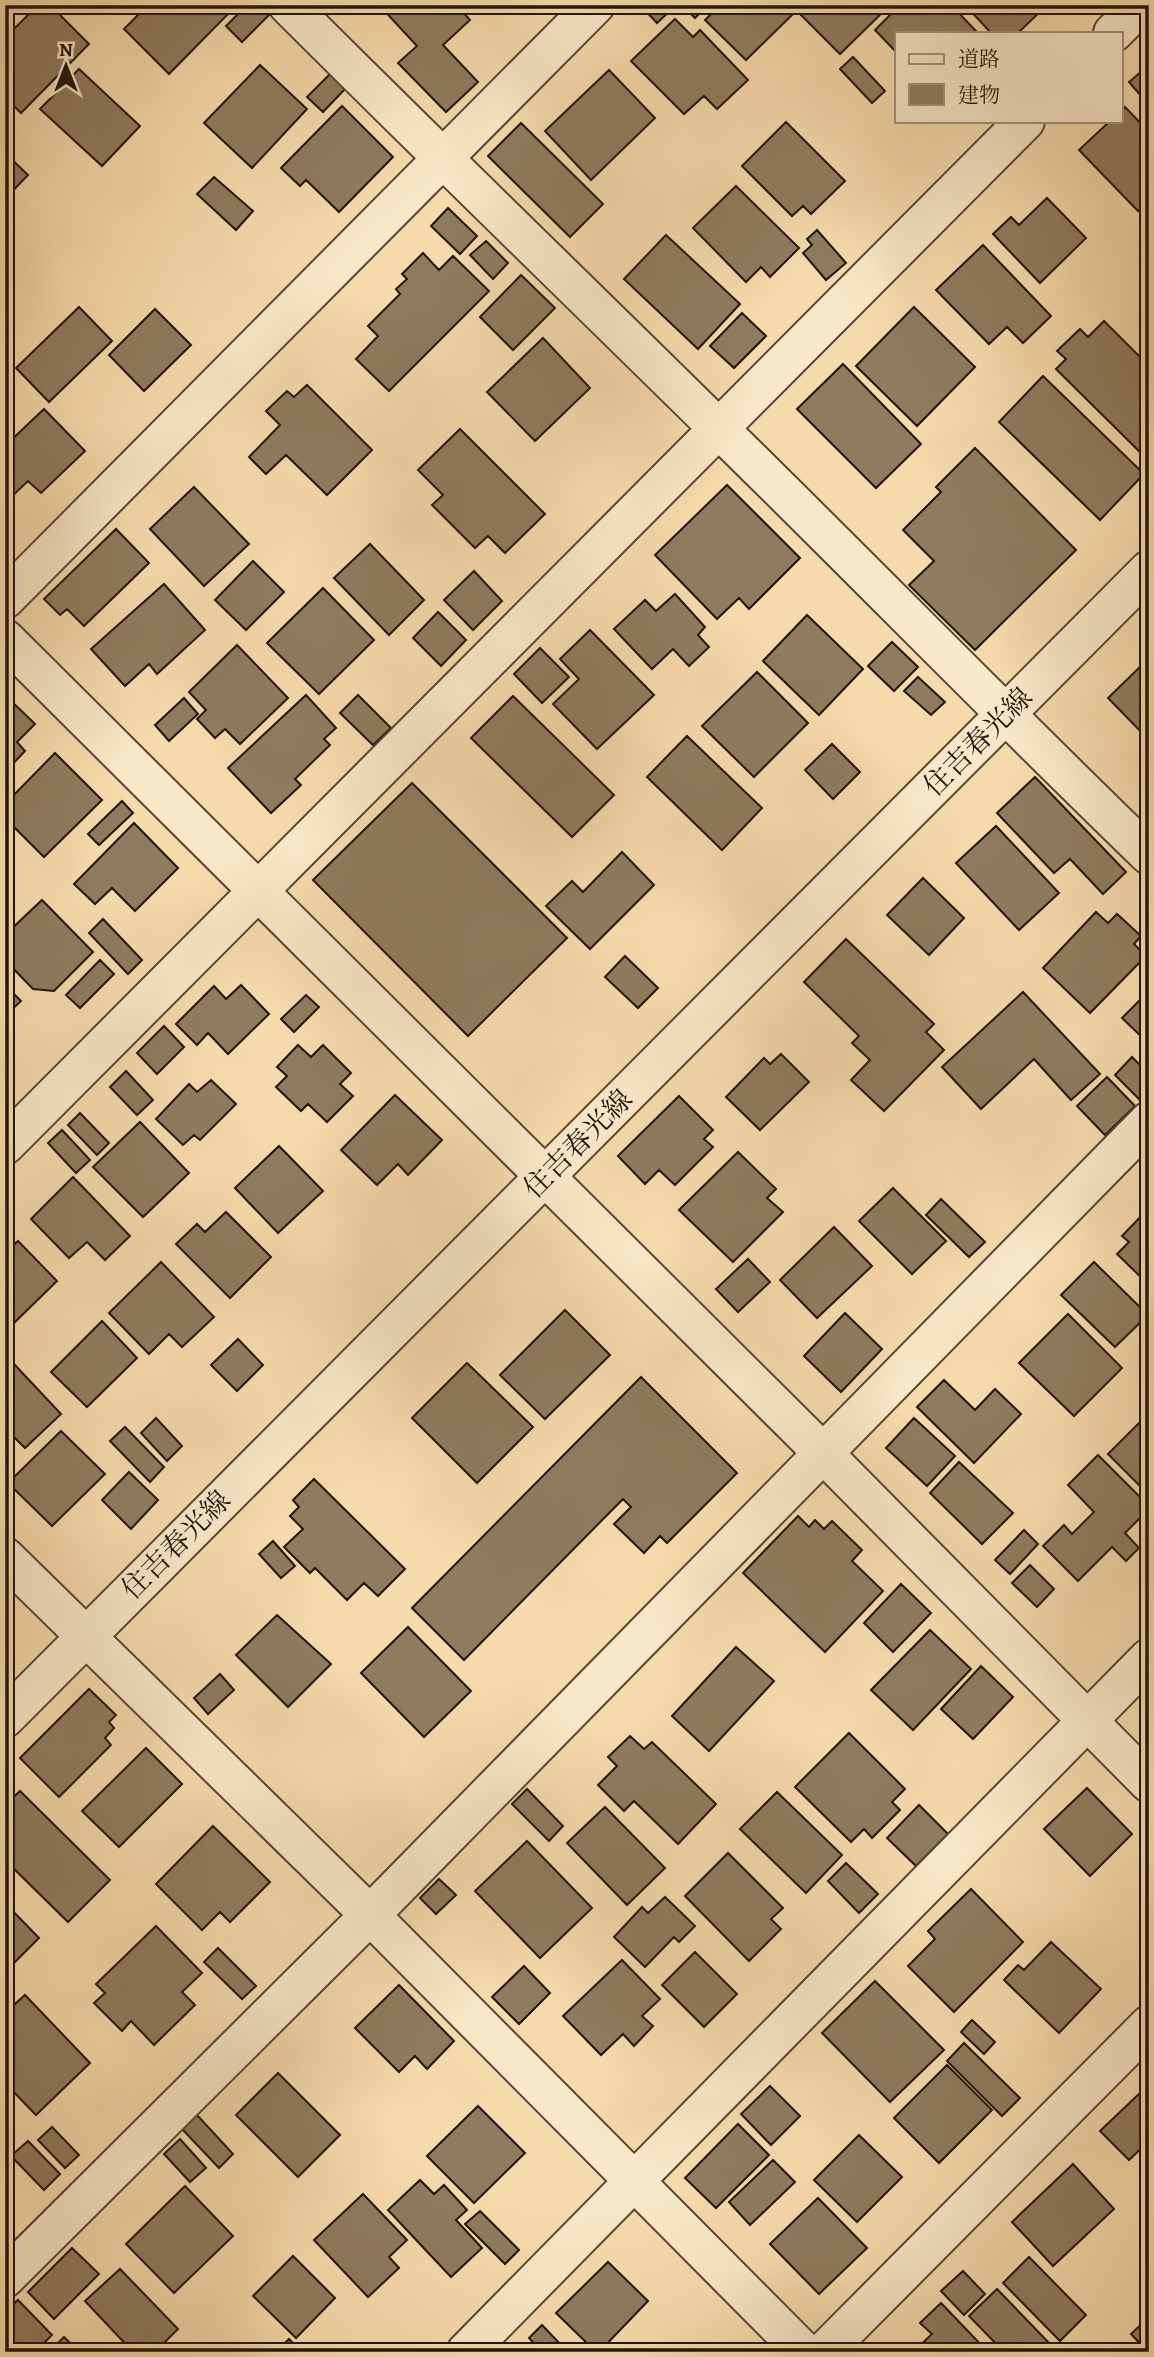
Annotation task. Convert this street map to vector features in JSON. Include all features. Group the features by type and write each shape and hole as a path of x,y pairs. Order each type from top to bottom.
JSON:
{"street":[{"path":"288,5 1149,855"},
{"path":"5,599 595,5"},
{"path":"1114,32 1141,5"},
{"path":"5,1145 1024,122"},
{"name":"住吉春光線","path":"5,1718 1149,569"},
{"path":"5,639 257,893 822,1452 1149,1783"},
{"path":"5,2278 370,1915 1149,1121"},
{"path":"5,1557 370,1915 804,2352"},
{"path":"466,2352 1149,1658"},
{"path":"824,2352 1149,2025"}],"building":[{"path":"38,5 50,5 89,44 21,113 5,97 5,38"},
{"path":"148,5 230,5 233,9 169,74 124,29"},
{"path":"247,5 259,5 269,15 242,42 226,26"},
{"path":"331,5 345,5 338,12"},
{"path":"379,5 466,5 461,10 470,20 443,45 478,82 446,112 398,63 417,46"},
{"path":"640,5 670,5 673,8 657,23"},
{"path":"682,5 705,5 706,7 695,18"},
{"path":"720,5 782,5 792,15 746,60 705,20"},
{"path":"791,5 884,5 887,8 840,54"},
{"path":"900,5 951,5 977,32 895,32 895,51 875,30"},
{"path":"965,5 1047,5 1019,32 990,32"},
{"path":"675,19 693,37 700,30 748,80 717,109 704,96 684,114 631,61"},
{"path":"853,57 885,91 872,103 840,69"},
{"path":"260,65 307,109 252,168 204,123"},
{"path":"1149,65 1149,105 1129,82"},
{"path":"79,69 140,126 102,166 40,109"},
{"path":"609,70 655,118 591,180 545,131"},
{"path":"330,74 345,89 323,112 307,97"},
{"path":"342,106 393,157 339,212 306,180 300,186 281,168"},
{"path":"1125,107 1149,132 1149,201 1138,211 1079,150 1109,122 1122,122 1122,110"},
{"path":"786,122 845,181 811,214 803,206 792,216 742,166"},
{"path":"521,123 603,204 570,237 488,156"},
{"path":"5,153 28,175 5,199"},
{"path":"214,177 253,211 236,230 197,194"},
{"path":"736,186 799,248 770,277 761,267 746,282 693,228"},
{"path":"1047,198 1086,238 1040,283 993,234 1011,217 1019,225"},
{"path":"448,208 477,236 460,254 431,226"},
{"path":"817,230 846,263 826,280 803,253 812,245 807,239"},
{"path":"666,235 740,304 698,349 624,279"},
{"path":"486,241 508,263 493,279 470,255"},
{"path":"983,245 1051,316 1023,343 1007,327 989,344 936,290"},
{"path":"423,253 439,270 453,256 489,291 389,391 356,359 378,336 368,326 400,294 396,289 407,279 402,274"},
{"path":"521,275 555,308 513,350 480,317"},
{"path":"79,307 112,341 49,402 16,368"},
{"path":"914,307 975,367 917,426 856,366"},
{"path":"155,309 191,345 144,391 109,355"},
{"path":"742,313 766,336 734,368 710,346"},
{"path":"1104,321 1149,366 1149,461 1056,369 1066,359 1057,351 1080,329 1088,337"},
{"path":"543,338 590,388 535,441 487,392"},
{"path":"843,364 921,444 876,488 797,409"},
{"path":"5,376 14,385 5,394"},
{"path":"1043,376 1144,474 1100,520 999,422"},
{"path":"307,385 372,450 327,495 286,455 266,474 249,457 280,425 266,411 287,391 294,397"},
{"path":"44,409 85,451 41,493 28,481 5,503 5,446"},
{"path":"460,429 545,514 505,553 488,536 475,548 432,505 443,495 418,470"},
{"path":"975,448 1076,550 975,650 909,585 934,561 903,530 941,492 936,487"},
{"path":"727,485 800,558 749,609 739,598 717,619 655,555"},
{"path":"194,487 249,544 204,586 150,529"},
{"path":"116,529 149,563 84,626 67,609 60,615 44,599"},
{"path":"370,544 424,600 389,635 334,578"},
{"path":"253,561 284,592 246,630 215,600"},
{"path":"474,571 502,601 473,630 444,600"},
{"path":"164,584 205,630 157,674 149,664 125,686 91,649"},
{"path":"323,588 374,640 319,694 267,643"},
{"path":"675,594 705,627 698,635 709,647 689,666 673,649 652,669 614,629 645,600 656,611"},
{"path":"438,612 466,640 441,666 413,638"},
{"path":"807,615 863,669 819,715 763,661"},
{"path":"590,630 654,695 597,749 553,704 579,679 560,659"},
{"path":"892,642 918,667 894,691 868,666"},
{"path":"237,645 288,698 240,744 225,729 215,738 197,719 206,710 189,692"},
{"path":"540,648 569,677 542,703 514,674"},
{"path":"1149,658 1149,740 1108,698"},
{"path":"757,672 808,723 754,777 702,726"},
{"path":"918,677 945,702 931,715 904,691"},
{"path":"5,695 35,724 17,742 25,751 7,770"},
{"path":"306,695 336,728 324,739 330,745 295,779 301,785 271,813 228,768"},
{"path":"358,695 391,728 373,745 340,713"},
{"path":"513,696 614,795 572,837 471,738"},
{"path":"184,698 198,714 169,741 155,725"},
{"path":"687,736 762,808 722,850 647,777"},
{"path":"832,744 860,772 833,799 805,770"},
{"path":"55,753 102,800 44,857 5,818 5,804"},
{"path":"1035,777 1126,872 1103,894 1070,859 1054,873 997,813"},
{"path":"412,783 567,938 468,1036 313,880"},
{"path":"122,801 133,813 99,845 88,834"},
{"path":"134,823 178,868 135,911 112,888 95,904 74,884"},
{"path":"996,826 1059,893 1019,930 956,863"},
{"path":"622,852 654,885 590,949 546,906 572,881 583,892"},
{"path":"923,878 964,918 929,955 887,915"},
{"path":"42,900 93,952 54,991 33,989 5,960 5,935"},
{"path":"1096,912 1108,923 1117,914 1141,936 1134,944 1146,956 1090,1013 1043,968"},
{"path":"103,919 142,960 128,974 89,933"},
{"path":"846,939 934,1024 926,1032 944,1050 884,1111 851,1080 870,1060 852,1043 859,1036 804,982"},
{"path":"625,956 658,988 638,1008 605,977"},
{"path":"100,960 114,974 80,1008 66,995"},
{"path":"5,985 21,1001 5,1016"},
{"path":"241,985 269,1014 228,1054 208,1033 197,1045 176,1024 214,986 226,999"},
{"path":"1149,991 1149,1044 1122,1018"},
{"path":"1023,992 1100,1074 1071,1100 1034,1059 981,1109 942,1067"},
{"path":"306,995 319,1007 294,1032 281,1019"},
{"path":"164,1026 184,1047 157,1074 137,1053"},
{"path":"298,1045 311,1057 323,1045 351,1073 340,1084 353,1096 327,1122 308,1104 301,1111 276,1087 287,1076 277,1067"},
{"path":"781,1054 809,1082 760,1130 726,1097 764,1058 770,1064"},
{"path":"1132,1057 1149,1074 1149,1090 1139,1099 1115,1075"},
{"path":"126,1071 153,1100 137,1115 110,1087"},
{"path":"1107,1077 1135,1106 1105,1135 1077,1106"},
{"path":"211,1080 236,1104 200,1140 194,1135 183,1145 156,1119 189,1084 197,1092"},
{"path":"395,1095 442,1140 408,1175 398,1164 377,1185 341,1150"},
{"path":"679,1096 713,1130 704,1139 713,1147 675,1185 659,1170 645,1184 618,1156"},
{"path":"80,1113 109,1143 97,1155 68,1125"},
{"path":"140,1122 189,1173 143,1217 93,1167"},
{"path":"62,1130 90,1160 76,1173 48,1143"},
{"path":"279,1146 323,1191 278,1233 235,1188"},
{"path":"738,1152 776,1189 767,1198 783,1212 733,1262 679,1210"},
{"path":"73,1177 130,1236 105,1260 87,1242 69,1258 31,1219"},
{"path":"893,1188 946,1241 912,1274 859,1221"},
{"path":"941,1199 985,1242 969,1257 926,1215"},
{"path":"1149,1208 1149,1285 1117,1254 1129,1242 1122,1236"},
{"path":"226,1212 271,1257 230,1298 176,1244 197,1224 205,1232"},
{"path":"834,1227 872,1266 817,1318 780,1280"},
{"path":"18,1241 57,1281 13,1324 5,1316 5,1253"},
{"path":"748,1259 770,1282 738,1312 716,1289"},
{"path":"161,1262 214,1317 182,1347 169,1334 149,1354 109,1313"},
{"path":"1094,1262 1148,1315 1115,1347 1061,1295"},
{"path":"565,1310 610,1355 545,1419 500,1375"},
{"path":"845,1313 882,1349 841,1392 804,1356"},
{"path":"1068,1314 1122,1368 1074,1416 1019,1363"},
{"path":"102,1321 137,1358 87,1407 51,1372"},
{"path":"238,1339 263,1365 237,1391 211,1365"},
{"path":"467,1363 533,1427 477,1483 412,1418"},
{"path":"14,1364 61,1414 25,1448 5,1428 5,1372"},
{"path":"641,1377 737,1473 667,1543 660,1536 644,1553 614,1524 631,1507 623,1499 464,1660 412,1608"},
{"path":"944,1380 975,1410 995,1389 1021,1414 974,1463 917,1407"},
{"path":"1146,1416 1149,1418 1149,1495 1108,1454"},
{"path":"156,1418 182,1446 167,1461 141,1433"},
{"path":"914,1418 955,1456 927,1486 886,1448"},
{"path":"125,1427 164,1467 150,1482 110,1441"},
{"path":"61,1431 105,1474 52,1526 8,1483"},
{"path":"1098,1455 1149,1509 1125,1533 1139,1548 1126,1561 1112,1547 1078,1581 1043,1546 1064,1525 1072,1534 1094,1512 1068,1485"},
{"path":"959,1462 1013,1513 982,1544 930,1493"},
{"path":"129,1472 158,1500 131,1529 102,1500"},
{"path":"314,1479 405,1569 378,1596 364,1583 347,1600 315,1568 310,1573 284,1547 303,1529 290,1516 299,1507 293,1500"},
{"path":"798,1516 809,1527 815,1520 824,1529 832,1521 862,1550 852,1561 883,1591 825,1652 743,1573"},
{"path":"1024,1530 1038,1544 1010,1574 995,1560"},
{"path":"273,1541 295,1566 281,1578 259,1554"},
{"path":"1030,1565 1054,1589 1037,1607 1012,1583"},
{"path":"901,1584 931,1613 893,1652 864,1623"},
{"path":"277,1615 331,1664 288,1707 236,1655"},
{"path":"408,1627 471,1691 424,1737 361,1673"},
{"path":"930,1630 971,1669 913,1730 871,1690"},
{"path":"736,1647 774,1681 709,1751 672,1716"},
{"path":"981,1666 1013,1697 973,1739 941,1709"},
{"path":"220,1674 234,1690 208,1714 194,1698"},
{"path":"89,1689 116,1715 109,1722 114,1728 105,1738 111,1745 59,1797 20,1758"},
{"path":"849,1733 905,1789 892,1802 900,1810 872,1838 864,1829 851,1842 795,1787"},
{"path":"630,1736 644,1749 652,1742 716,1804 678,1844 634,1801 624,1811 598,1785 617,1766 608,1757"},
{"path":"146,1748 182,1784 119,1847 82,1811"},
{"path":"1087,1788 1132,1834 1090,1876 1044,1829"},
{"path":"527,1789 563,1826 549,1841 512,1804"},
{"path":"20,1791 110,1880 68,1922 5,1860 5,1805"},
{"path":"777,1792 842,1855 806,1893 740,1829"},
{"path":"919,1805 948,1834 916,1866 887,1838"},
{"path":"605,1807 665,1868 627,1905 567,1843"},
{"path":"213,1826 270,1882 230,1922 220,1912 202,1930 156,1884"},
{"path":"527,1841 592,1908 540,1958 475,1891"},
{"path":"728,1853 783,1908 771,1919 781,1929 749,1961 685,1896"},
{"path":"846,1863 878,1894 859,1913 828,1881"},
{"path":"439,1879 456,1895 436,1914 420,1898"},
{"path":"971,1889 1023,1942 954,2012 908,1966 935,1939 928,1931"},
{"path":"665,1897 695,1926 679,1942 674,1937 645,1967 614,1937 642,1907 648,1913"},
{"path":"5,1903 39,1938 5,1972"},
{"path":"156,1926 202,1973 182,1992 195,2005 154,2045 131,2021 122,2031 94,2003 105,1993 96,1984"},
{"path":"1051,1942 1101,1989 1059,2033 1004,1980 1018,1965 1024,1970"},
{"path":"218,1948 256,1986 242,1999 204,1962"},
{"path":"695,1952 737,1994 704,2027 662,1985"},
{"path":"622,1960 660,1999 642,2016 653,2026 634,2046 623,2034 601,2055 563,2016"},
{"path":"524,1966 550,1993 519,2024 492,1997"},
{"path":"875,1981 944,2050 890,2102 822,2033"},
{"path":"399,1985 454,2041 427,2069 415,2056 399,2072 355,2028"},
{"path":"25,1995 90,2063 36,2115 5,2083 5,2013"},
{"path":"972,2020 995,2042 984,2054 961,2032"},
{"path":"964,2043 1020,2098 1002,2116 947,2061"},
{"path":"947,2065 992,2110 939,2163 894,2118"},
{"path":"278,2073 340,2135 298,2177 236,2115"},
{"path":"770,2086 800,2116 771,2145 741,2114"},
{"path":"1141,2092 1149,2101 1149,2141 1129,2160 1100,2131"},
{"path":"478,2106 525,2153 474,2203 427,2156"},
{"path":"197,2115 233,2154 219,2168 182,2129"},
{"path":"738,2124 769,2155 716,2208 685,2178"},
{"path":"52,2127 79,2155 65,2168 38,2140"},
{"path":"859,2135 902,2177 857,2222 814,2180"},
{"path":"180,2139 206,2168 190,2182 164,2154"},
{"path":"28,2141 60,2174 44,2190 11,2156"},
{"path":"773,2160 795,2182 750,2225 729,2202"},
{"path":"1073,2164 1114,2209 1053,2266 1012,2222"},
{"path":"420,2180 434,2194 444,2185 467,2210 456,2220 482,2248 451,2277 388,2210"},
{"path":"185,2186 233,2236 174,2293 126,2244"},
{"path":"363,2194 407,2240 389,2257 399,2268 368,2297 314,2240"},
{"path":"818,2198 867,2248 819,2294 770,2244"},
{"path":"480,2211 519,2250 505,2264 465,2224"},
{"path":"72,2248 99,2274 54,2319 28,2292"},
{"path":"293,2256 335,2298 296,2338 253,2296"},
{"path":"1029,2257 1086,2315 1060,2341 1003,2283"},
{"path":"608,2262 648,2301 599,2352 596,2352 556,2313"},
{"path":"120,2269 178,2329 155,2352 133,2352 85,2301"},
{"path":"963,2271 985,2294 964,2315 941,2291"},
{"path":"997,2289 1050,2344 1041,2352 1004,2352 969,2316"},
{"path":"18,2300 52,2335 35,2352 19,2352 5,2338 5,2312"},
{"path":"941,2303 988,2352 913,2352 932,2334 920,2323"},
{"path":"1149,2317 1149,2352 1148,2352 1131,2334"},
{"path":"542,2325 562,2346 556,2352 542,2352 529,2338"},
{"path":"64,2337 79,2352 49,2352"},
{"path":"289,2339 302,2352 276,2352"}]}
